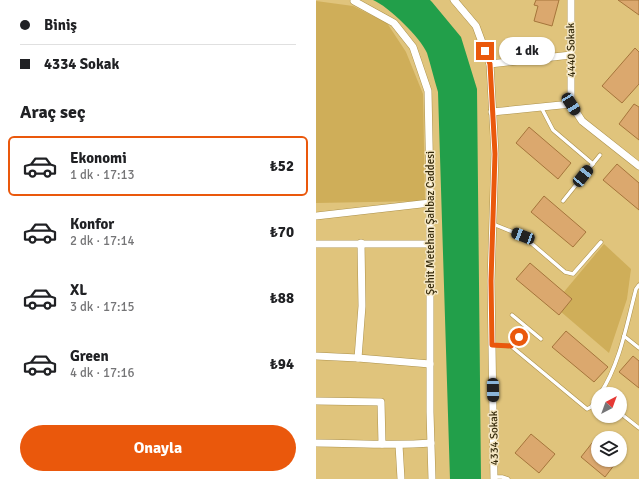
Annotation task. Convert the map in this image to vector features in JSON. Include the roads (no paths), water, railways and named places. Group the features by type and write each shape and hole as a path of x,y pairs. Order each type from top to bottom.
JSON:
{"street":[{"name":"4334 Sokak","path":"454,0 476,26 490,64 495,154 491,281 494,478"},
{"name":"4440 Sokak","path":"571,0 571,104"},
{"name":"Şehit Metehan Şahbaz Caddesi","path":"354,1 394,24 413,47 428,91 432,479"},
{"path":"490,64 571,55"},
{"path":"492,112 571,104 582,121 639,166"},
{"path":"316,216 430,203"},
{"path":"358,358 362,306 361,243"},
{"path":"316,244 430,244"},
{"path":"316,356 430,364"},
{"path":"316,401 381,402 382,444"},
{"path":"316,443 399,445 431,443"},
{"path":"399,445 401,479"}],"lane":[{"path":"541,107 553,130 593,164"},
{"path":"563,200 600,156"},
{"path":"493,224 523,236 569,274 572,274 600,242"},
{"path":"605,387 624,336 636,288 639,285"},
{"path":"512,315 541,339"},
{"path":"511,346 526,327"},
{"path":"624,336 639,348"},
{"path":"492,345 511,346 586,408 591,407"},
{"path":"627,419 639,428"},
{"path":"494,478 502,477 508,479"}]}
